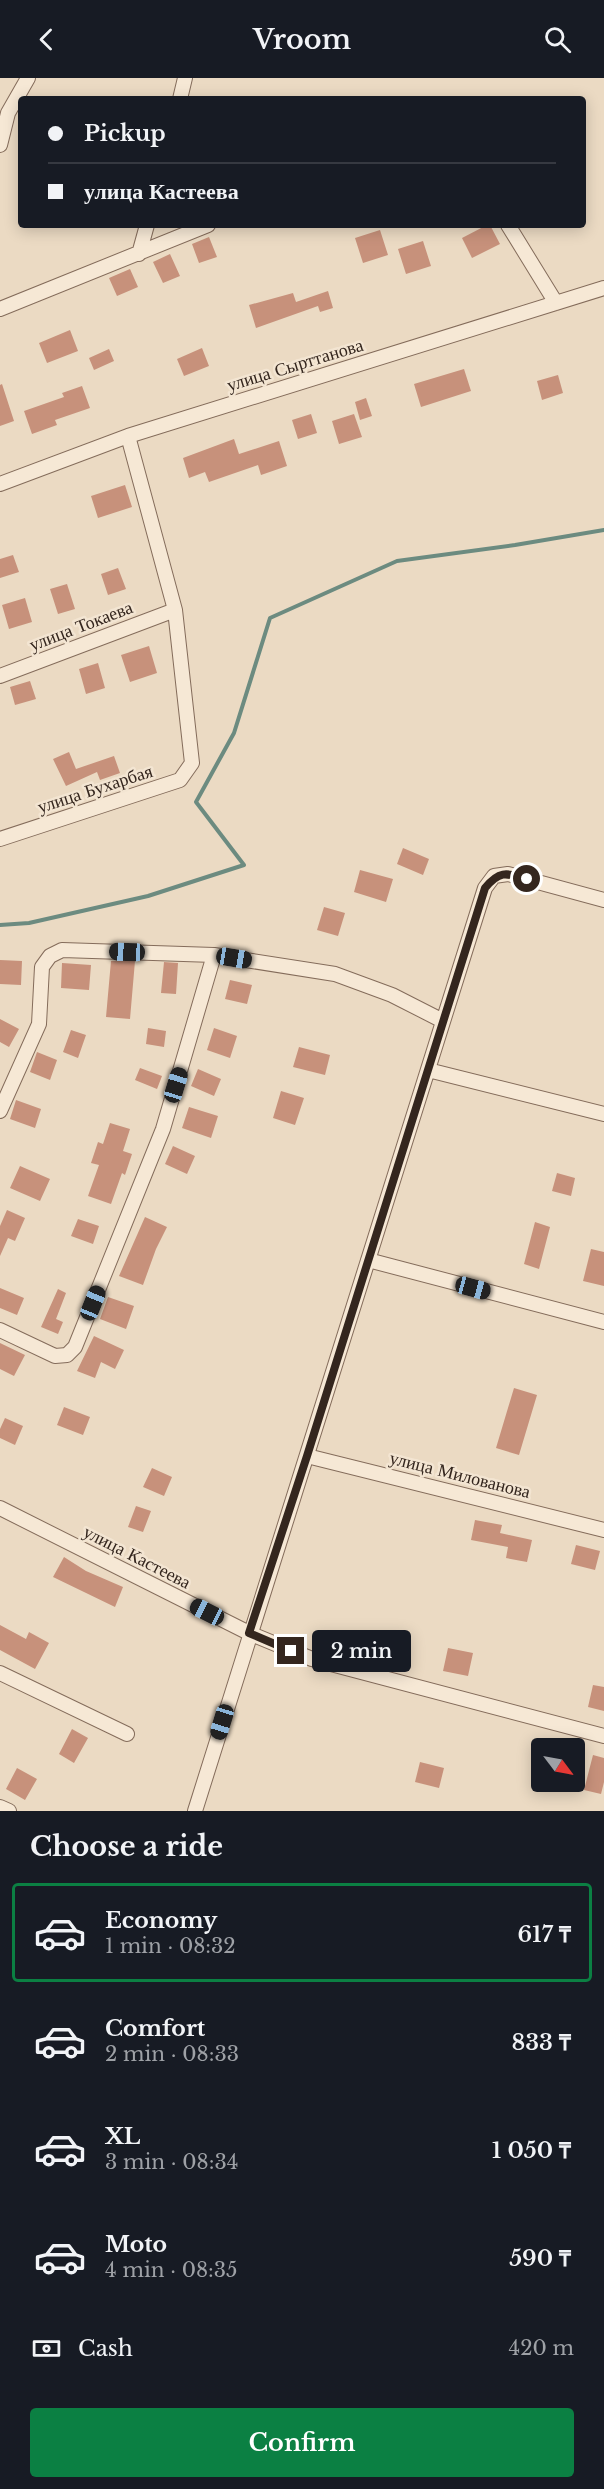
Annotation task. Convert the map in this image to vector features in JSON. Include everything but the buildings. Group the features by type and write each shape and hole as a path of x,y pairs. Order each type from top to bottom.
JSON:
{"street":[{"path":"0,145 4,114 28,78"},
{"path":"181,96 185,78"},
{"path":"139,254 146,228"},
{"path":"0,309 201,228"},
{"path":"510,228 556,303"},
{"name":"улица Сырттанова","path":"0,484 128,436 604,288"},
{"path":"128,436 175,610"},
{"name":"улица Токаева","path":"0,676 175,610"},
{"name":"улица Бухарбая","path":"0,839 180,780 192,763 175,610"},
{"path":"195,1811 249,1633 307,1456 485,888 495,876 507,874 604,900"},
{"path":"0,1109 39,1024 42,967 50,956 62,950 214,955 335,974 392,994 443,1021"},
{"path":"0,1330 55,1356 67,1355 75,1347 163,1129 214,955"},
{"path":"428,1070 604,1114"},
{"path":"368,1260 604,1322"},
{"name":"улица Милованова","path":"307,1456 604,1530"},
{"name":"улица Кастеева","path":"0,1508 249,1633 312,1659 604,1736"},
{"path":"0,1673 127,1734"},
{"path":"0,1807 9,1811"}],"waterway":[{"path":"0,925 29,923 148,896 244,865 196,802 234,733 270,618 397,561 604,530"}],"route":[{"path":"291,1651 249,1633 307,1456 485,888 495,876 507,874 527,879"}]}
